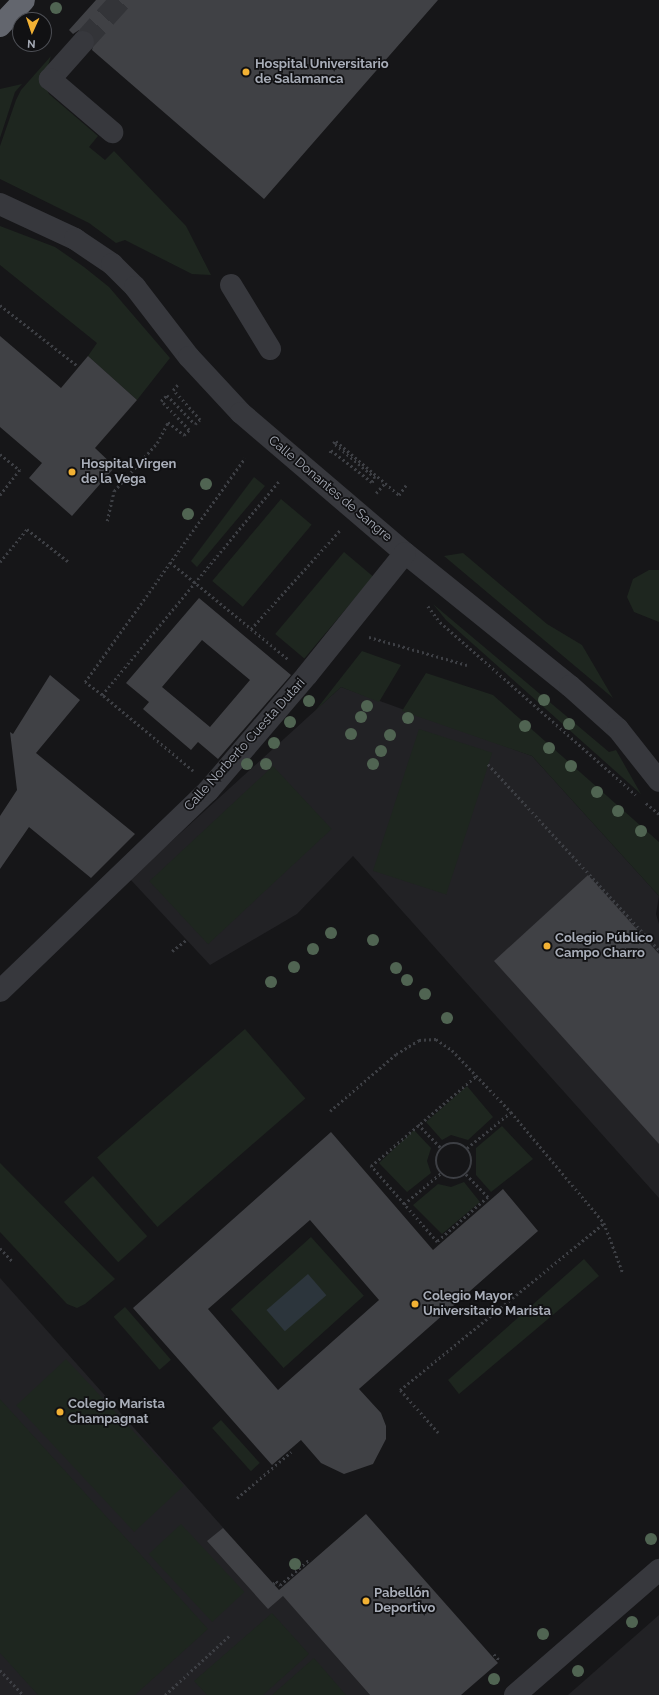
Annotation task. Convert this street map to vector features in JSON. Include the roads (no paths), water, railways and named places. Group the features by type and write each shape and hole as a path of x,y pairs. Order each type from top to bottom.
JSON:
{"highway":[{"path":"0,26 24,0"}],"street":[{"path":"83,42 50,79 112,132"},
{"name":"Calle Donantes de Sangre","path":"0,204 75,239 112,264 224,397 405,553 586,700 618,729 659,781"},
{"path":"231,285 270,349"},
{"name":"Calle Norberto Cuesta Dutari","path":"0,991 212,786 307,675 405,553"},
{"path":"515,1695 659,1570"}],"tunnel":[{"path":"83,42 121,0"}],"place":[{"name":"Hospital Universitario de Salamanca","path":"246,72"},
{"name":"Hospital Virgen de la Vega","path":"72,472"},
{"name":"Colegio Público Campo Charro","path":"547,946"},
{"name":"Colegio Mayor Universitario Marista","path":"415,1304"},
{"name":"Colegio Marista Champagnat","path":"60,1412"},
{"name":"Pabellón Deportivo","path":"366,1601"}]}
